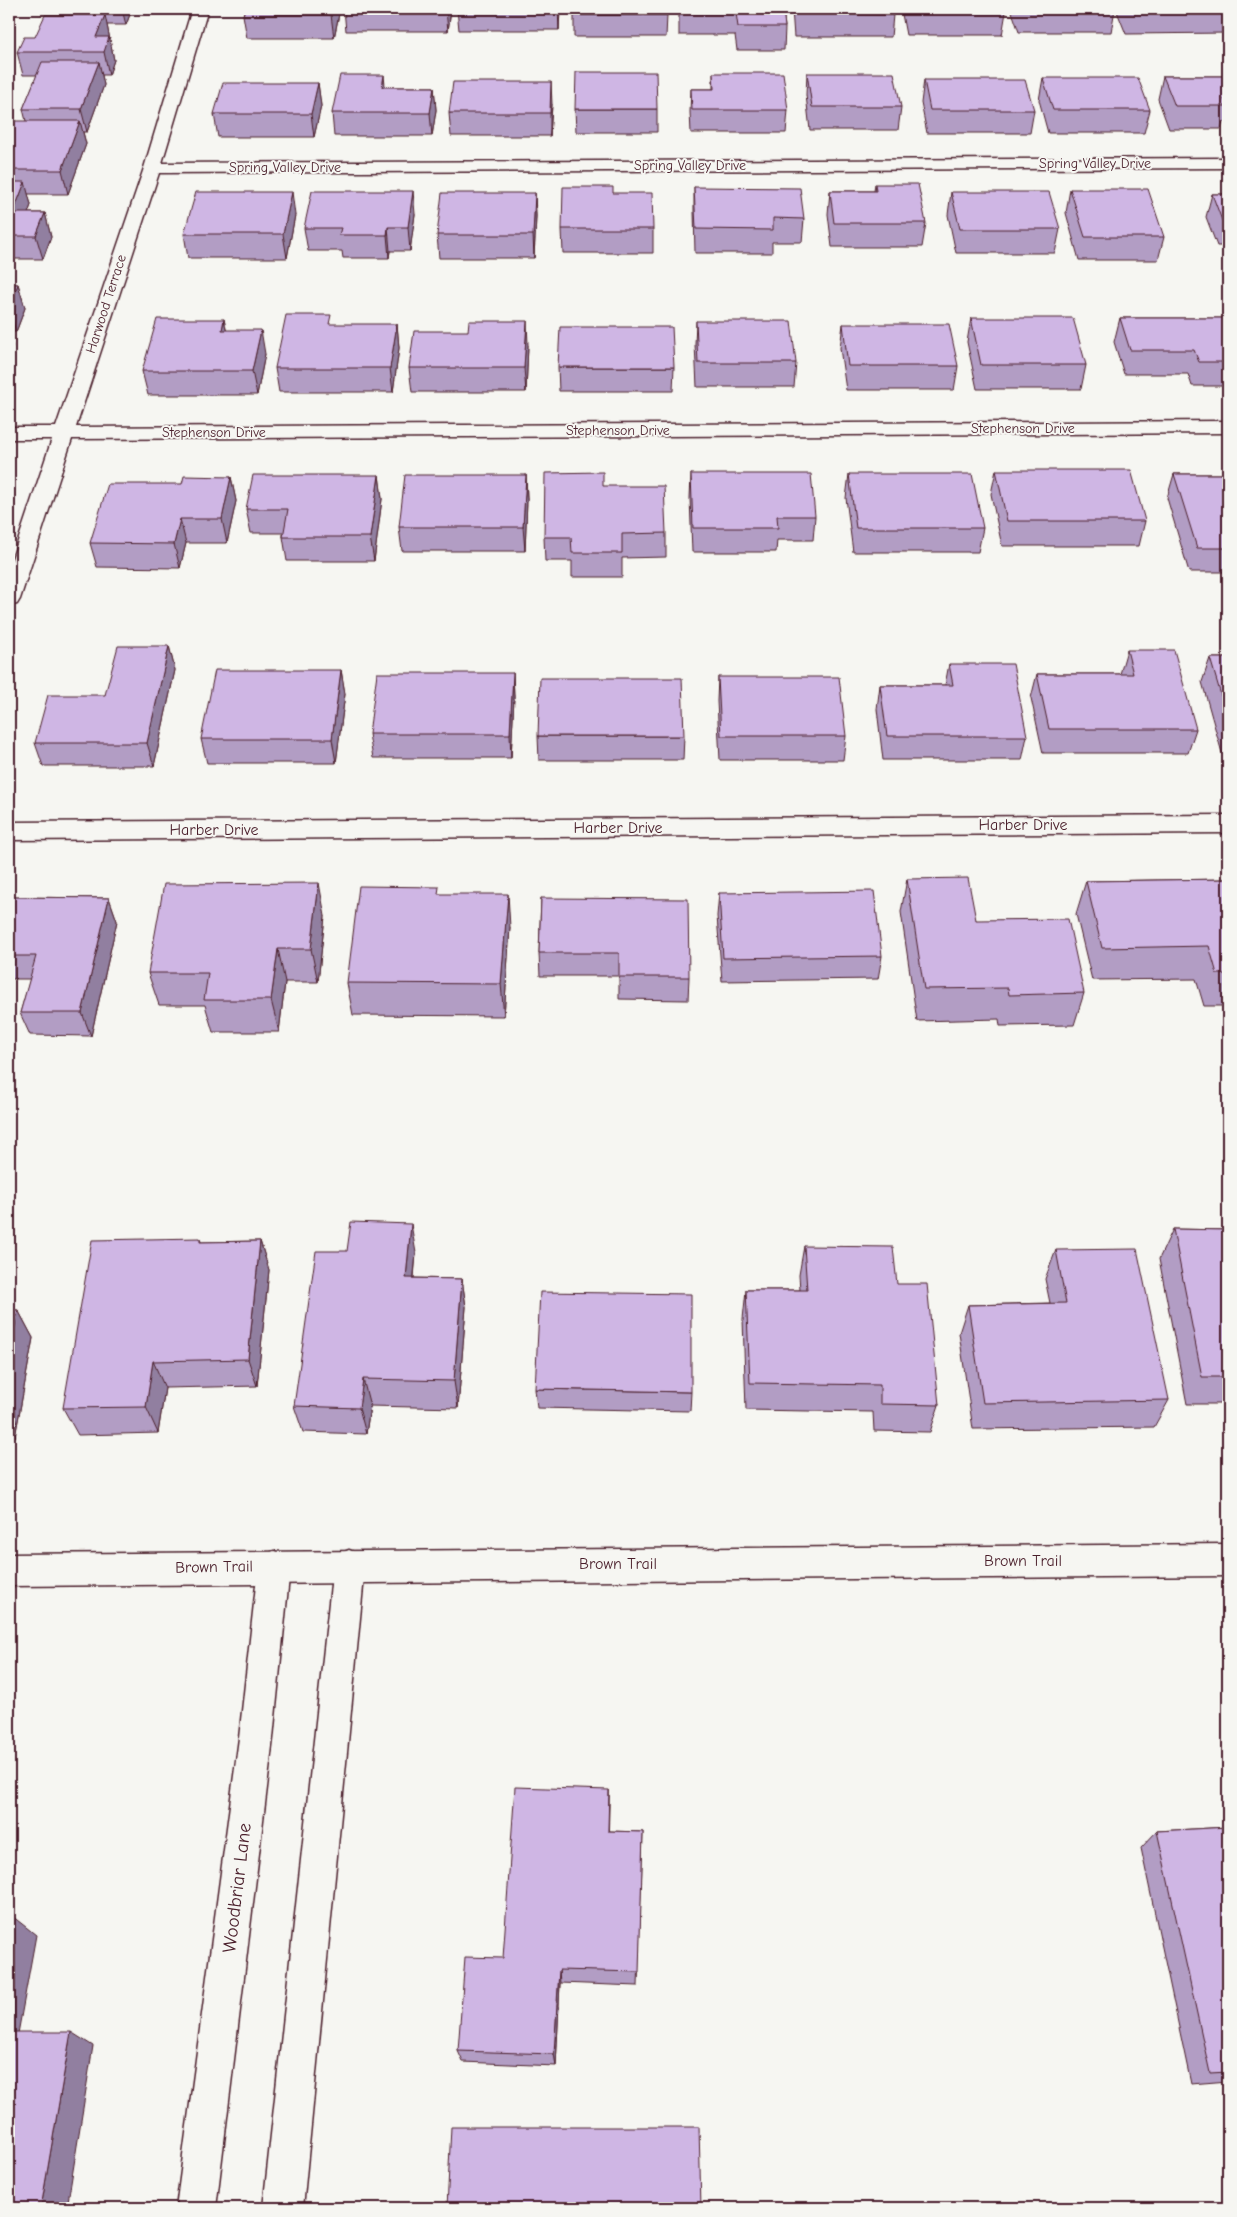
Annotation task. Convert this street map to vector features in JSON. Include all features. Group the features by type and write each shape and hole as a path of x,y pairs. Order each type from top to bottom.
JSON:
{"street":[{"name":"Harwood Terrace","path":"9,599 152,168 200,9"},
{"name":"Spring Valley Drive","path":"152,168 1228,163"},
{"name":"Stephenson Drive","path":"9,433 1228,427"},
{"name":"Harber Drive","path":"9,831 1228,824"},
{"name":"Brown Trail","path":"9,1570 1228,1560"},
{"path":"283,2208 349,1566"},
{"name":"Woodbriar Lane","path":"196,2208 256,1738 274,1567"}],"building":[{"path":"245,9 333,9 331,15 243,15"},
{"path":"574,9 667,9 667,15 574,15"},
{"path":"680,9 783,9 785,27 738,27 736,13 680,13"},
{"path":"795,9 892,9 893,15 796,14"},
{"path":"908,9 1005,9 1006,12 909,12"},
{"path":"1130,9 1228,9 1228,11 1131,11"},
{"path":"45,15 105,15 96,37 109,37 104,52 17,52 24,37 35,37"},
{"path":"42,62 99,62 81,109 23,109"},
{"path":"576,72 656,72 657,109 575,109"},
{"path":"713,73 783,73 788,110 692,110 691,89 714,89"},
{"path":"807,73 894,73 901,107 812,107"},
{"path":"340,75 384,75 382,87 434,87 430,113 332,113"},
{"path":"1163,76 1228,76 1228,99 1224,99 1227,106 1175,106"},
{"path":"1043,78 1138,78 1150,110 1053,110"},
{"path":"924,80 1025,80 1034,110 930,110"},
{"path":"453,82 551,82 550,113 449,113"},
{"path":"223,83 318,83 311,114 214,114"},
{"path":"14,121 80,121 62,170 9,170 9,134"},
{"path":"9,182 25,182 13,213 45,213 36,236 9,236"},
{"path":"875,184 918,184 926,223 834,223 830,191 876,191"},
{"path":"563,187 613,187 613,193 652,193 653,229 562,229"},
{"path":"694,187 800,188 804,219 773,218 773,230 696,229"},
{"path":"1070,189 1148,189 1164,237 1085,237"},
{"path":"312,191 413,191 408,227 388,227 387,235 339,235 341,228 304,228"},
{"path":"196,192 292,192 283,234 184,234"},
{"path":"951,192 1049,192 1060,229 960,229"},
{"path":"442,193 535,193 533,235 437,235"},
{"path":"1212,194 1228,194 1228,223 1223,223"},
{"path":"9,284 18,284 9,308"},
{"path":"286,315 331,315 329,324 397,324 390,368 275,368"},
{"path":"971,318 1073,318 1086,365 981,365"},
{"path":"1120,318 1228,318 1228,362 1199,362 1194,350 1130,350"},
{"path":"157,319 224,319 222,330 261,330 252,371 142,371"},
{"path":"469,321 527,321 524,368 409,368 414,331 468,331"},
{"path":"696,321 791,321 796,363 698,363"},
{"path":"843,324 949,324 958,366 848,366"},
{"path":"560,327 672,327 674,367 558,367"},
{"path":"996,470 1131,470 1145,521 1007,521"},
{"path":"603,472 603,486 664,486 666,533 622,534 622,553 572,553 571,537 544,537 545,473"},
{"path":"691,474 811,474 815,516 777,516 778,528 693,528"},
{"path":"849,474 972,474 983,528 856,528"},
{"path":"1174,474 1228,474 1228,548 1197,548"},
{"path":"253,475 379,475 370,537 283,537 288,509 246,509"},
{"path":"405,475 526,475 523,527 399,527"},
{"path":"184,476 231,477 222,519 180,519 174,544 90,543 108,484 182,484"},
{"path":"118,646 169,646 147,743 35,743 48,695 105,695"},
{"path":"1127,650 1174,650 1196,729 1049,729 1037,674 1133,674"},
{"path":"1210,658 1228,658 1228,719"},
{"path":"949,664 1013,664 1027,736 887,736 880,685 953,685"},
{"path":"215,670 341,670 332,739 201,739"},
{"path":"377,673 513,673 510,734 369,734"},
{"path":"718,677 839,677 846,736 721,736"},
{"path":"540,678 682,678 684,736 538,736"},
{"path":"968,878 976,920 1068,919 1084,993 1009,995 1008,988 924,989 907,879"},
{"path":"1228,879 1228,974 1217,974 1209,946 1102,948 1086,881"},
{"path":"319,883 311,949 278,949 271,1000 204,1000 208,973 148,973 164,884"},
{"path":"359,886 439,887 438,894 508,894 501,984 347,983"},
{"path":"874,891 882,956 723,958 719,893"},
{"path":"9,897 109,898 82,1013 20,1013 36,956 9,956"},
{"path":"541,898 688,899 689,977 619,977 619,953 539,953"},
{"path":"351,1222 411,1224 406,1278 462,1279 454,1381 363,1379 359,1408 294,1406 316,1251 347,1251"},
{"path":"1173,1229 1228,1230 1228,1377 1202,1377"},
{"path":"200,1238 200,1242 260,1241 248,1359 153,1361 146,1407 63,1408 92,1240"},
{"path":"804,1246 893,1247 897,1284 927,1284 939,1405 880,1404 880,1385 750,1383 746,1290 807,1290"},
{"path":"1137,1249 1169,1400 983,1403 968,1305 1066,1303 1056,1250"},
{"path":"540,1292 691,1294 691,1392 535,1389"},
{"path":"9,1310 18,1310 9,1356"},
{"path":"515,1787 609,1790 608,1831 643,1832 639,1972 559,1970 554,2054 458,2051 465,1957 503,1958"},
{"path":"1228,1827 1228,2072 1210,2073 1157,1831"},
{"path":"9,1916 12,1916 9,1936"},
{"path":"9,2032 71,2032 41,2208 9,2208"},
{"path":"451,2127 699,2127 701,2208 447,2208"}]}
